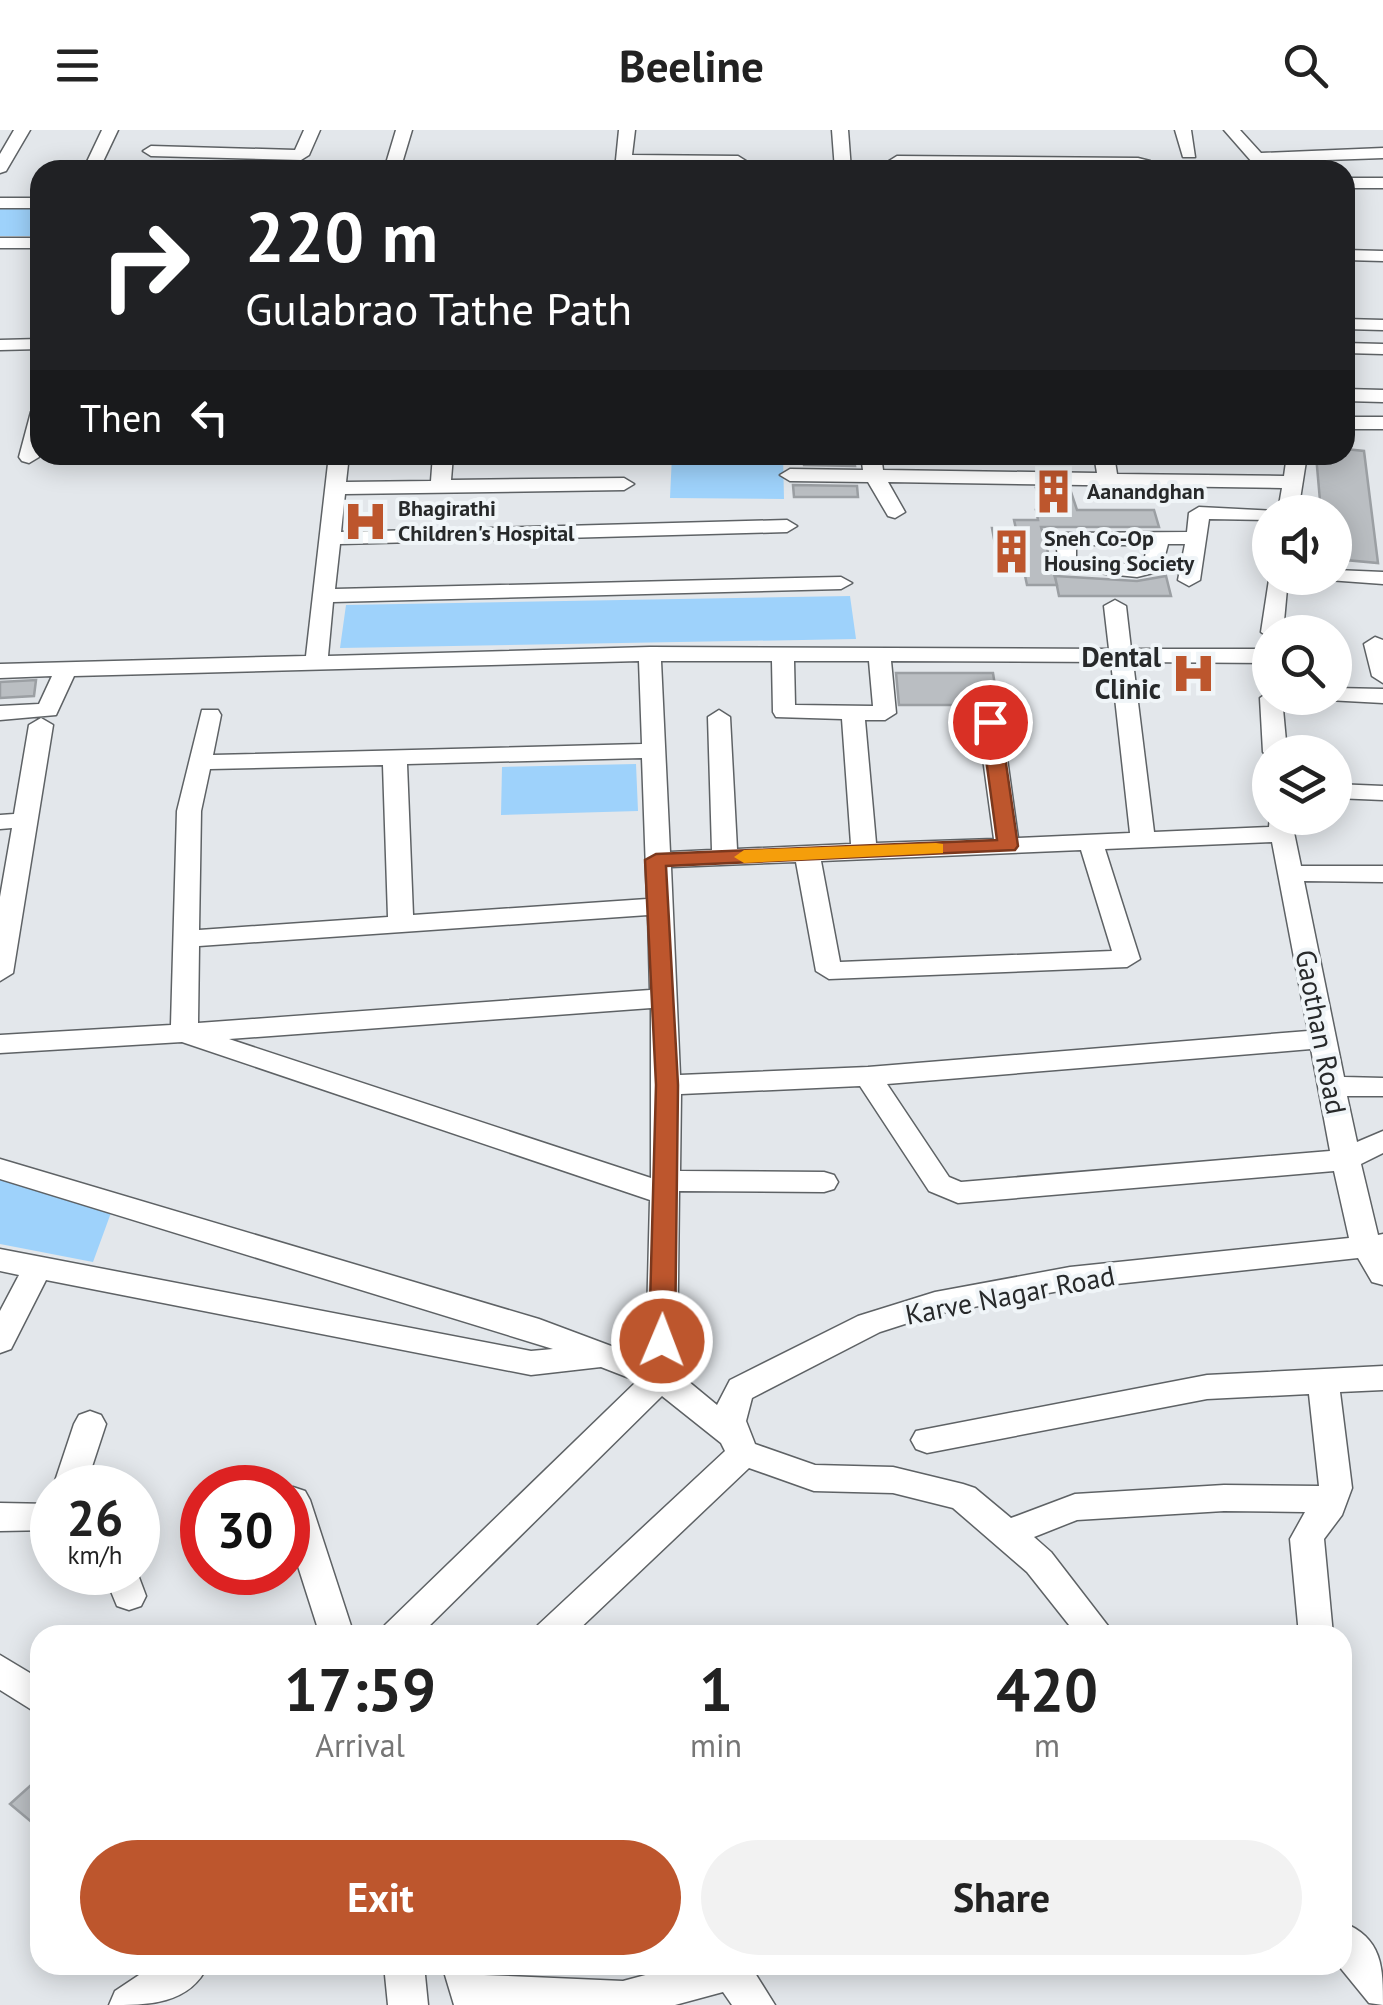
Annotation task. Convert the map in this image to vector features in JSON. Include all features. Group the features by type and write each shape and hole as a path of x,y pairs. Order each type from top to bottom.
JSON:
{"street":[{"path":"0,168 22,130"},
{"path":"96,160 110,130"},
{"path":"151,152 208,145 301,155 312,130"},
{"path":"395,160 404,130"},
{"path":"624,160 627,130"},
{"path":"840,130 842,160"},
{"path":"1183,130 1189,154"},
{"path":"1232,130 1259,160"},
{"path":"1311,160 1382,154"},
{"path":"1355,183 1383,183"},
{"path":"0,203 30,202"},
{"path":"0,243 30,243"},
{"path":"1355,255 1383,256"},
{"path":"1355,324 1383,325"},
{"path":"0,345 30,344"},
{"path":"1355,348 1383,349"},
{"path":"1355,395 1383,396"},
{"path":"1355,422 1383,423"},
{"path":"28,457 30,450"},
{"path":"316,663 338,465"},
{"path":"440,487 441,465"},
{"path":"1026,465 1027,478"},
{"path":"1106,465 1108,480"},
{"path":"1291,495 1296,465"},
{"path":"873,466 895,512"},
{"path":"790,475 873,466 1027,478 1294,482"},
{"path":"336,488 624,484"},
{"path":"1188,580 1199,513 1252,514"},
{"path":"330,538 787,526"},
{"path":"1158,541 1196,538"},
{"path":"1352,577 1383,578"},
{"path":"324,596 841,583"},
{"path":"1115,606 1124,656 1143,841"},
{"path":"1376,644 1383,676"},
{"path":"407,1625 661,1378 667,1085 650,654"},
{"path":"0,671 650,654 1252,654"},
{"path":"783,655 784,712 885,713 879,655"},
{"path":"0,713 48,710 66,669"},
{"path":"1352,696 1383,696"},
{"path":"852,712 864,851"},
{"path":"184,1033 188,810 210,715"},
{"path":"718,717 725,857"},
{"path":"990,722 1008,846"},
{"path":"1,961 13,821 41,724"},
{"path":"199,762 652,751"},
{"path":"395,757 400,924"},
{"path":"1352,792 1383,793"},
{"path":"656,860 1143,841 1252,829"},
{"name":"Gaothan Road","path":"1283,835 1346,1160 1383,1274"},
{"path":"807,854 828,971 1127,959 1091,843"},
{"path":"1290,873 1383,874"},
{"path":"186,939 658,906"},
{"path":"0,1044 662,998"},
{"path":"184,1033 665,1187 824,1182"},
{"path":"667,1085 868,1076 1324,1039"},
{"path":"868,1076 939,1184 958,1193 1346,1160 1383,1141"},
{"path":"1333,1086 1383,1087"},
{"path":"0,1169 539,1331 603,1355 661,1378 737,1443 814,1478 894,1480 963,1497 1039,1562 1090,1625"},
{"name":"Karve Nagar Road","path":"737,1443 729,1408 741,1388 869,1324 935,1303 1070,1278 1374,1246"},
{"path":"0,1260 20,1283 530,1362 603,1355"},
{"path":"0,1341 20,1283"},
{"path":"927,1440 1208,1386 1383,1378"},
{"path":"1315,1625 1307,1539 1309,1529 1333,1500 1334,1480 1323,1381"},
{"path":"76,1465 90,1424"},
{"path":"560,1625 737,1443"},
{"path":"1006,1534 1076,1507 1224,1498 1333,1500"},
{"path":"0,1517 30,1516"},
{"path":"310,1555 333,1625"},
{"path":"0,1670 30,1692"},
{"path":"1352,1952 1383,1990"},
{"path":"405,1975 408,2005"},
{"path":"464,1975 469,1994 623,2000 716,1975"},
{"path":"734,1975 755,2005"}],"shaded area":[{"path":"30,206 30,236 0,236 0,207"},
{"path":"672,465 783,465 784,499 670,498"},
{"path":"850,596 856,639 340,648 346,605"},
{"path":"636,764 638,811 501,815 502,767"},
{"path":"0,1177 112,1210 93,1262 0,1244"}],"building":[{"path":"1355,450 1364,451 1378,563 1352,561 1352,495 1320,495 1317,465 1355,465"},
{"path":"793,485 857,486 858,497 794,497"},
{"name":"Sneh Co-Op Housing Society","path":"1036,488 1070,489 1077,510 1154,510 1159,527 1041,527 1057,585 1027,585 1024,571 1000,571 992,528 1016,529 1014,520 1038,520 1036,510 1043,510"},
{"path":"1055,576 1137,581 1166,576 1171,596 1059,596"},
{"path":"896,673 993,673 998,705 899,705"},
{"path":"36,680 34,696 0,698 0,682"},
{"path":"30,1786 30,1821 10,1804"}],"slow traffic":[{"path":"744,857 936,849"}],"place":[{"name":"Aanandghan","path":"1054,491"},
{"name":"Bhagirathi Children's Hospital","path":"365,521"},
{"name":"Sneh Co-Op Housing Society","path":"1011,551"},
{"name":"Dental Clinic","path":"1194,673"}],"route":[{"path":"662,1341 667,1085 656,860 1008,846 990,722"}]}
